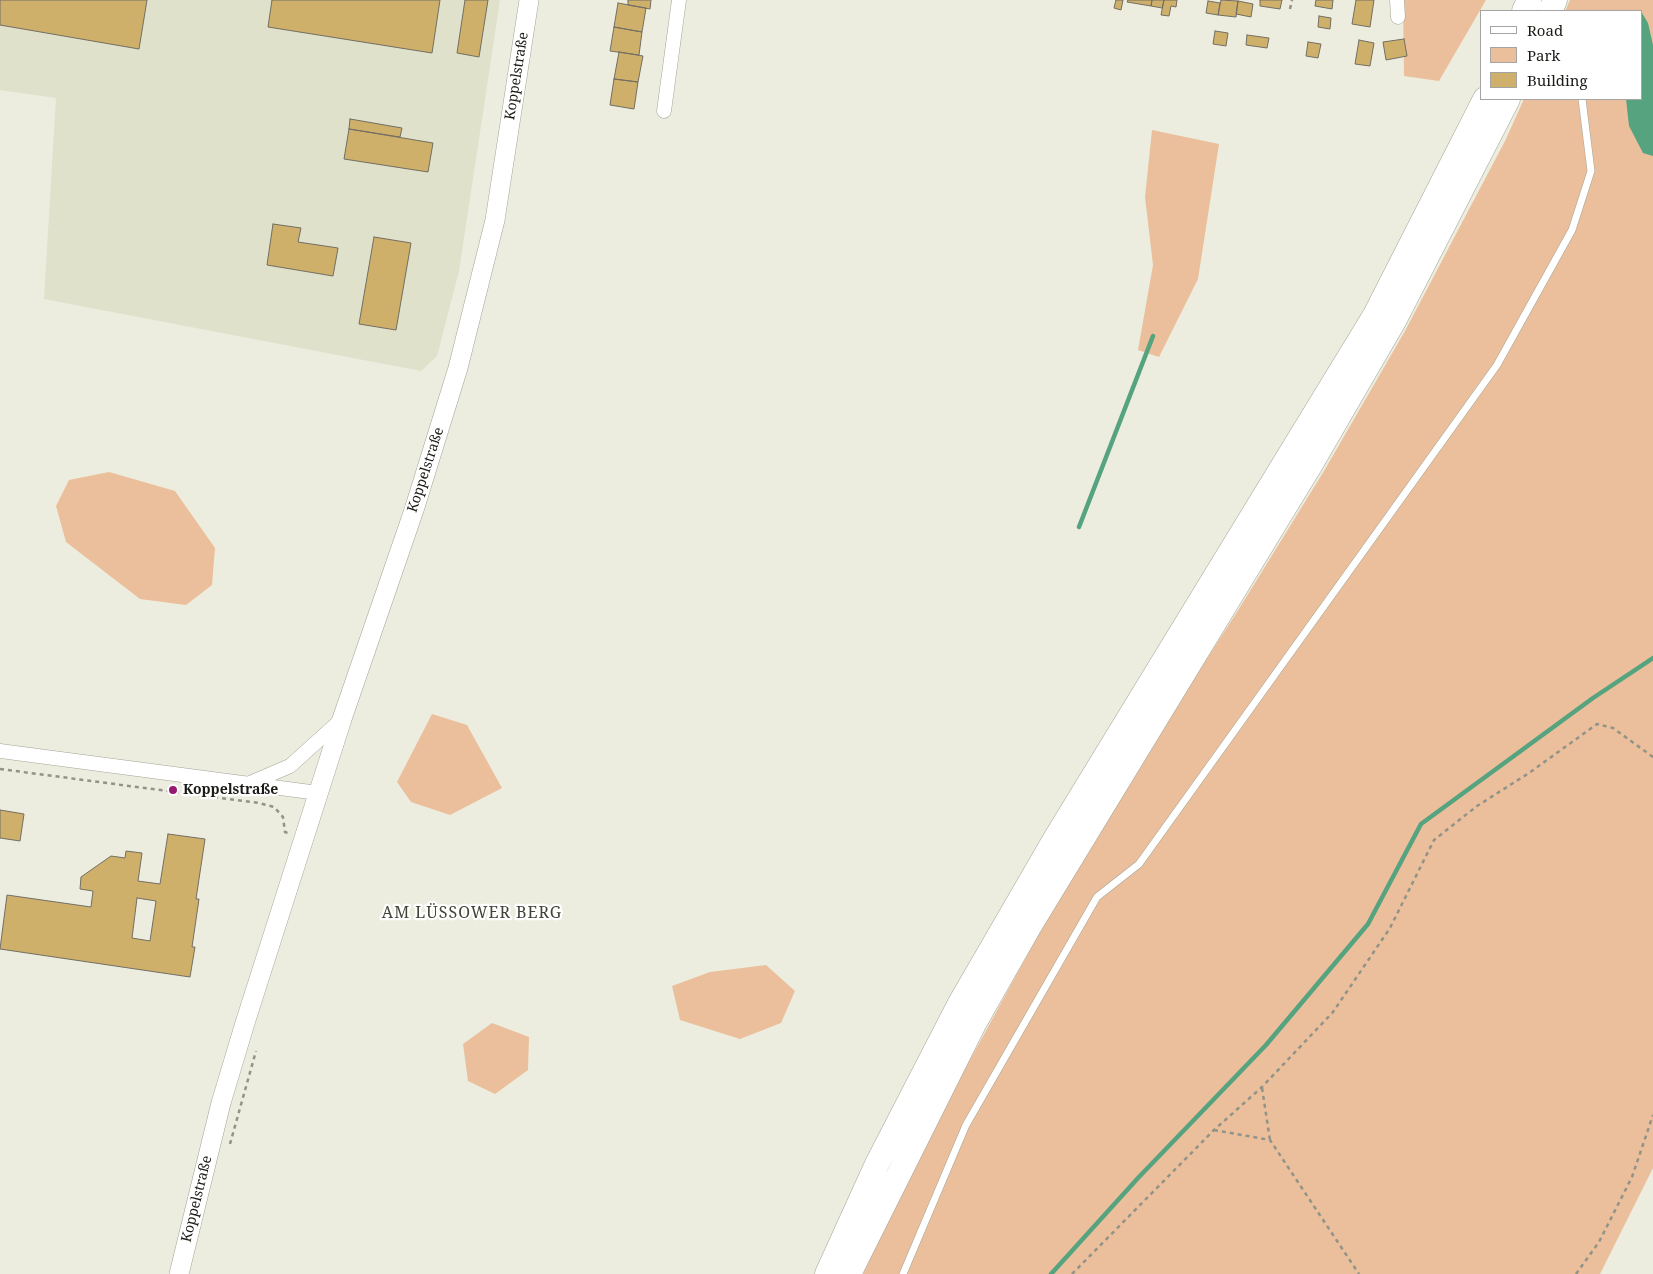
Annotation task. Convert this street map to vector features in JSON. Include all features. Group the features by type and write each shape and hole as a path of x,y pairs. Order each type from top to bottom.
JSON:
{"highway":[{"path":"827,1274 877,1164 960,1003 1055,839 1375,315 1484,100"},
{"path":"849,1274 971,1031 1029,927 1311,464 1394,321 1507,100"}],"street":[{"name":"Koppelstraße","path":"179,1274 222,1103 303,839 414,510 458,368 494,220 529,0"},
{"path":"664,111 678,0"},
{"path":"1397,0 1398,17"},
{"path":"248,784 290,766 342,719"},
{"path":"0,751 318,793"}],"lane":[{"path":"903,1274 966,1124 1096,897 1139,864 1497,365 1572,230 1591,171 1582,100"}],"path":[{"path":"1290,9 1292,0"},
{"path":"1072,1274 1214,1130 1262,1087 1333,1012 1390,928 1434,840 1477,806 1528,773 1597,724 1612,728 1653,756"},
{"path":"0,769 260,803 274,807 283,817 285,832 303,839"},
{"path":"228,1149 258,1045"},
{"path":"1262,1087 1270,1140 1359,1274"},
{"path":"1576,1274 1599,1242 1632,1177 1653,1115"},
{"path":"1214,1130 1270,1140"}],"shaded area":[{"path":"0,0 500,0 459,271 437,356 421,371 44,299 56,98 0,90"},
{"path":"1643,15 1648,23 1653,45 1653,156 1643,153 1629,126 1626,100 1643,100"}],"green space":[{"path":"1403,0 1486,0 1439,81 1404,76"},
{"path":"1570,0 1653,0 1653,1168 1600,1274 863,1274 910,1170 1091,838 1237,612 1324,471 1405,331 1505,141 1524,100 1643,100 1643,10 1565,10"},
{"path":"1152,130 1219,144 1198,279 1159,357 1138,350 1153,265 1145,197"},
{"path":"109,472 175,491 215,548 212,585 186,605 140,599 66,542 56,506 69,480"},
{"path":"432,714 467,725 502,788 450,815 411,802 397,782"},
{"path":"766,965 795,991 781,1023 740,1039 680,1020 672,986 710,972"},
{"path":"492,1023 529,1037 528,1070 495,1094 468,1081 463,1044"}],"building":[{"path":"0,0 147,0 139,49 0,25"},
{"path":"272,0 440,0 432,53 268,27"},
{"path":"465,0 488,0 479,57 457,53"},
{"path":"628,0 651,0 650,9 628,5"},
{"path":"1116,0 1123,0 1121,10 1114,8"},
{"path":"1128,0 1152,0 1151,6 1127,2"},
{"path":"1152,0 1164,0 1162,8 1151,6"},
{"path":"1164,0 1177,0 1176,7 1171,6 1169,16 1161,15"},
{"path":"1221,0 1238,1 1236,17 1218,15"},
{"path":"1260,0 1282,0 1280,9 1260,6"},
{"path":"1316,0 1333,0 1332,9 1315,6"},
{"path":"1356,0 1374,0 1370,27 1352,24"},
{"path":"1208,1 1220,3 1218,15 1206,13"},
{"path":"1238,1 1253,4 1251,17 1236,14"},
{"path":"618,3 646,8 642,32 614,27"},
{"path":"1319,16 1331,18 1330,29 1318,27"},
{"path":"614,27 642,32 639,55 610,51"},
{"path":"1215,31 1228,33 1226,46 1213,44"},
{"path":"1247,35 1269,38 1267,48 1246,45"},
{"path":"1404,39 1407,56 1386,60 1383,42"},
{"path":"1359,40 1374,43 1370,66 1355,64"},
{"path":"1308,42 1321,44 1318,58 1306,56"},
{"path":"619,52 643,56 638,82 614,79"},
{"path":"614,79 638,82 634,109 610,105"},
{"path":"350,119 402,128 400,137 349,129"},
{"path":"349,129 433,143 428,172 344,159"},
{"path":"273,224 301,228 298,242 338,248 333,276 267,265"},
{"path":"374,237 411,243 396,330 359,324"},
{"path":"0,810 24,814 20,841 0,838"},
{"path":"168,834 205,839 196,899 199,899 192,947 195,947 190,977 0,949 7,895 91,907 93,891 80,889 81,877 111,856 125,858 126,851 142,853 138,881 160,884","holes":["137,898 156,901 150,941 132,938"]}],"waterway":[{"path":"1079,527 1153,336"},
{"path":"1051,1274 1138,1178 1266,1045 1368,924 1421,824 1593,698 1653,658"}],"place":[{"name":"Koppelstraße","path":"173,790"}],"district":[{"name":"AM LÜSSOWER BERG","path":"472,913"}]}
